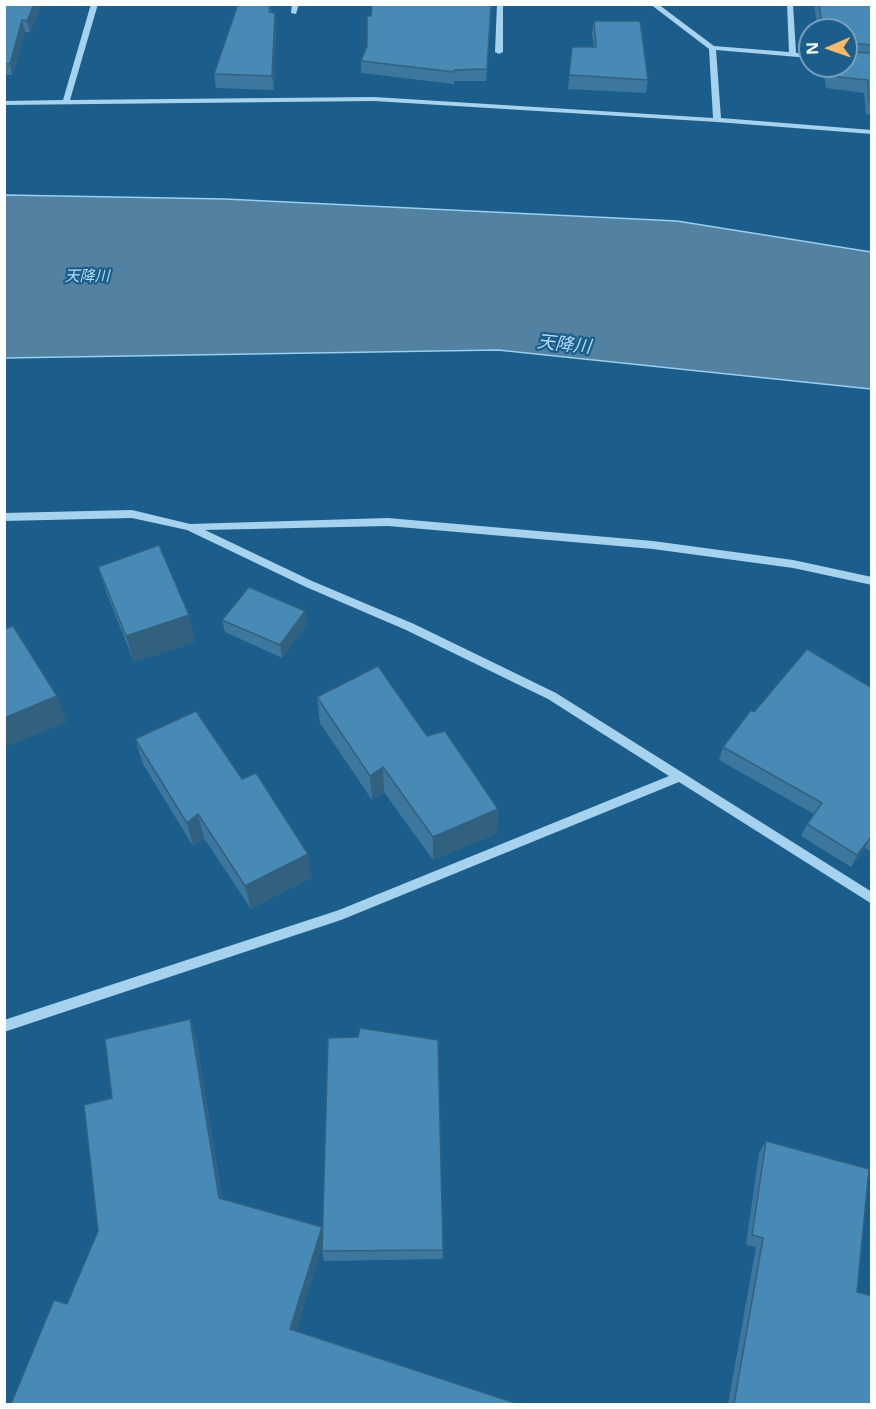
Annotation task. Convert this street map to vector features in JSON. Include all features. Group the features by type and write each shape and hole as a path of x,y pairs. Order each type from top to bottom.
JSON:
{"street":[{"path":"66,102 95,4"},
{"path":"294,14 296,4"},
{"path":"499,52 500,4"},
{"path":"653,4 712,48 798,55"},
{"path":"790,4 793,55"},
{"path":"712,48 717,120"},
{"path":"4,103 374,99 872,132"},
{"path":"4,518 132,514 189,527 309,584 410,627 552,696 872,899"},
{"path":"189,527 388,522 653,545 793,564 872,581"},
{"path":"4,1026 341,915 679,777"}],"water":[{"name":"天降川","path":"5,195 225,199 677,221 871,252 871,389 498,350 5,358"}],"building":[{"path":"4,4 34,4 27,21 22,20 10,64 4,64"},
{"path":"238,4 270,4 269,12 275,13 272,76 214,74"},
{"path":"372,4 491,4 487,69 454,70 454,72 361,61 367,46 367,16 371,16"},
{"path":"819,4 872,4 872,45 858,44 858,18 821,18"},
{"path":"594,21 640,21 648,80 569,75 572,47 596,47"},
{"path":"858,52 872,53 872,102 869,101 868,80 848,78 858,78"},
{"path":"159,545 189,615 126,636 98,567"},
{"path":"249,587 305,611 280,645 222,620"},
{"path":"13,626 57,696 4,718 4,629"},
{"path":"807,649 872,688 872,836 857,855 807,824 822,803 723,747 751,710 754,712"},
{"path":"378,666 427,736 445,731 498,809 433,837 383,767 370,776 317,697"},
{"path":"196,711 242,779 256,773 308,854 245,886 198,814 187,823 135,739"},
{"path":"190,1019 219,1198 322,1227 290,1329 518,1404 11,1404 54,1300 67,1304 98,1231 84,1105 112,1098 105,1039"},
{"path":"360,1028 438,1040 443,1250 322,1251 328,1038 358,1037"},
{"path":"766,1141 869,1169 857,1292 872,1296 872,1404 734,1404 763,1238 752,1235"}]}
